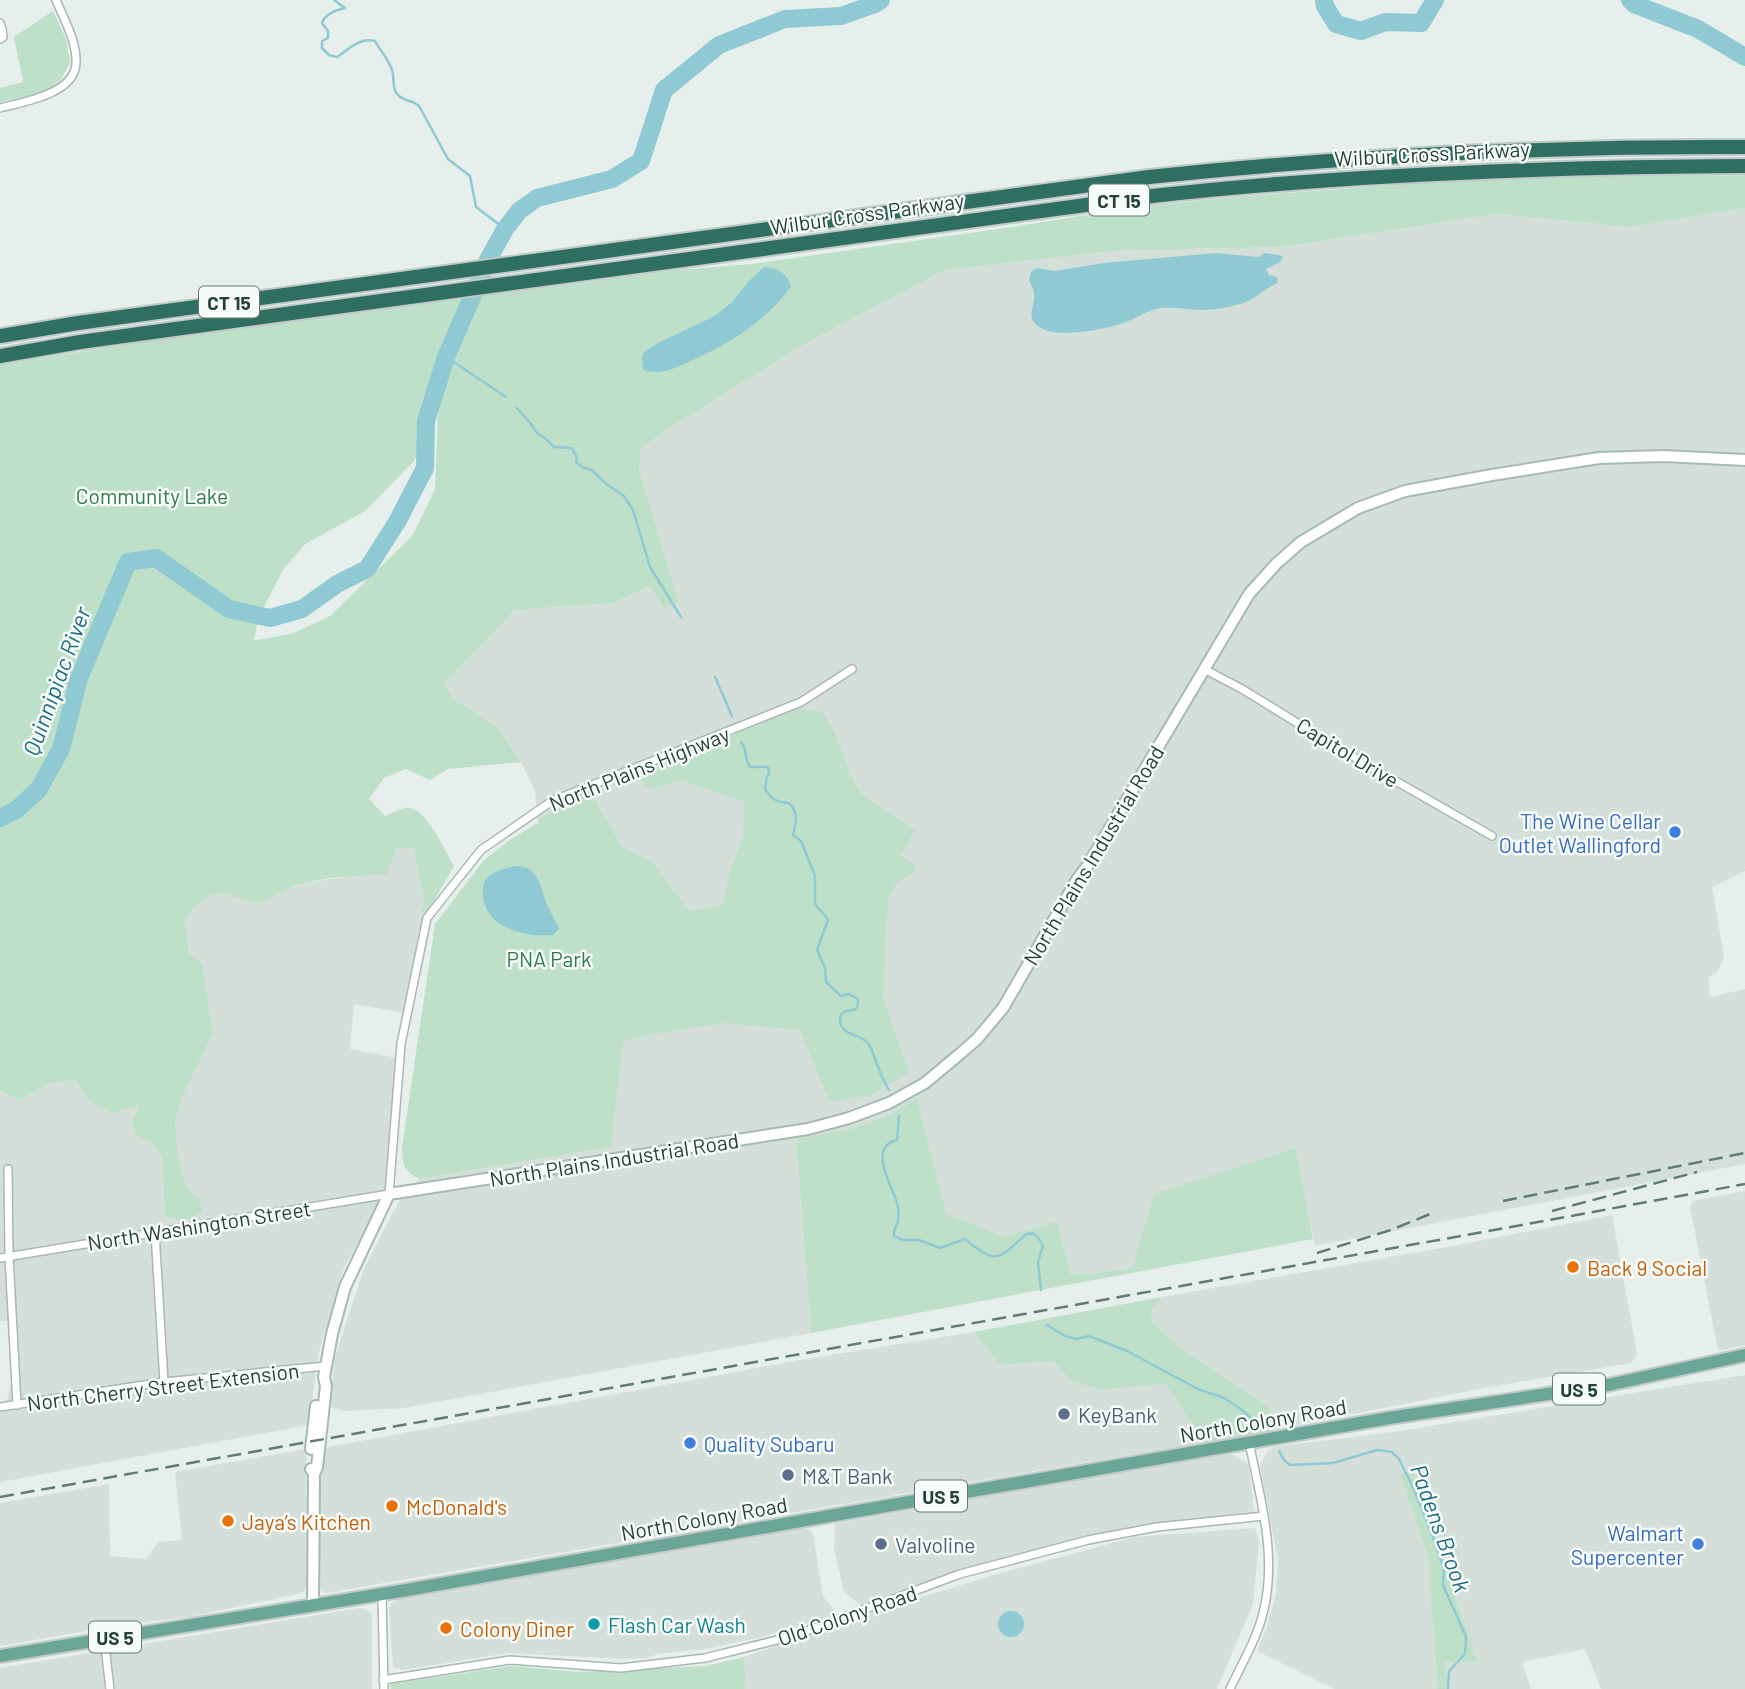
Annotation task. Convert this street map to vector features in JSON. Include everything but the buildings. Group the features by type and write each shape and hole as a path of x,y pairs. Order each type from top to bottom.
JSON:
{"highway":[{"name":"Wilbur Cross Parkway","path":"0,336 505,264 1217,170 1457,153 1745,147"},
{"name":"Wilbur Cross Parkway","path":"0,356 80,342 1087,204 1218,189 1471,171 1621,166 1745,166"}],"main road":[{"name":"North Colony Road","path":"0,1656 382,1594 1389,1418 1608,1385 1745,1355"}],"street":[{"path":"0,108 48,94 68,81 73,73 76,65 75,52 56,0"},
{"path":"0,23 0,38"},
{"name":"North Plains Industrial Road","path":"389,1194 808,1129 889,1103 925,1083 953,1060 977,1039 1003,1008 1249,594 1276,564 1301,542 1343,516 1386,497 1432,485 1599,458 1663,456 1745,460"},
{"name":"North Plains Highway","path":"313,1605 314,1474 326,1386 325,1372 345,1287 389,1194 401,1044 427,918 481,850 552,801 801,702 852,669"},
{"name":"Capitol Drive","path":"1203,669 1242,689 1338,748 1492,836"},
{"path":"8,1169 9,1256 17,1405"},
{"name":"North Washington Street","path":"0,1258 389,1194"},
{"path":"155,1232 164,1382"},
{"name":"North Cherry Street Extension","path":"0,1408 164,1382 325,1372"},
{"path":"1230,1689 1257,1631 1264,1611 1268,1585 1269,1559 1264,1516 1249,1442"},
{"name":"Old Colony Road","path":"383,1680 510,1660 621,1668 705,1658 793,1636 960,1574 1088,1540 1157,1527 1264,1516"},
{"path":"382,1594 384,1689"},
{"path":"104,1638 110,1689"}],"shaded area":[{"path":"1745,208 1745,871 1712,887 1724,957 1718,971 1708,978 1710,997 1745,989 1745,1164 1315,1246 1295,1148 1132,1269 1071,1275 1057,1221 1005,1237 945,1214 917,1098 892,1114 851,1129 796,1140 811,1333 404,1408 344,1411 331,1407 334,1360 364,1269 399,1201 419,1179 611,1147 538,823 535,791 521,762 498,727 454,700 444,684 515,610 613,603 650,586 679,603 639,469 641,448 808,342 945,270 1123,250 1282,247 1496,214 1631,227"},
{"path":"397,847 414,849 424,904 422,913 430,908 419,944 405,1013 354,1004 350,1049 397,1058 387,1179 379,1205 344,1268 318,1355 309,1425 0,1482 0,1402 7,1400 11,1384 10,1321 0,1321 0,1090 19,1100 48,1084 75,1080 89,1101 140,1104 135,1135 150,1142 162,1156 165,1216 203,1212 199,1199 186,1187 178,1155 175,1119 183,1095 189,953 185,919 192,909 209,896 221,893 259,904 305,883 343,877"},
{"path":"1745,1191 1745,1345 1718,1351 1690,1207 1693,1201"},
{"path":"1612,1215 1637,1354 1631,1363 1484,1388 1268,1431 1273,1422 1270,1408 1187,1353 1152,1322 1151,1311 1162,1297"},
{"path":"974,1332 1000,1365 1053,1361 1072,1382 1102,1390 1165,1382 1204,1442 326,1593 321,1590 316,1566 323,1453 328,1447 800,1360"},
{"path":"1745,1375 1745,1689 1601,1689 1585,1649 1522,1662 1531,1689 1449,1689 1443,1662 1477,1662 1400,1475 1430,1563 1437,1689 1334,1689 1257,1651 1276,1594 1278,1560 1260,1466 1267,1452 1273,1447 1400,1431"},
{"path":"306,1449 307,1587 302,1593 189,1617 120,1625 0,1646 0,1503 109,1484 110,1556 146,1559 158,1542 182,1540 175,1472"},
{"path":"1232,1454 1246,1462 1249,1467 1254,1511 1125,1529 973,1566 861,1605 844,1592 834,1549 835,1524 1116,1472"},
{"path":"1255,1528 1259,1542 1253,1604 1217,1689 746,1689 744,1657 880,1610 1000,1573 1135,1537"},
{"path":"809,1529 813,1534 823,1596 835,1612 833,1616 762,1637 705,1649 657,1654 649,1658 509,1653 403,1670 393,1667 389,1609 396,1600"},
{"path":"365,1609 372,1617 372,1689 0,1689 0,1668"}],"green space":[{"path":"53,11 66,39 70,63 60,81 45,92 0,102 0,88 23,82 14,37"},
{"name":"Community Lake","path":"1745,175 1745,208 1631,227 1496,214 1282,247 1123,250 945,270 808,342 641,448 639,469 679,603 664,608 650,586 613,603 515,610 444,684 454,700 498,727 521,762 448,769 430,780 406,769 384,778 369,799 385,816 406,808 413,809 427,821 440,840 454,866 430,908 421,914 424,904 414,849 397,847 387,874 305,883 259,904 221,893 209,896 192,909 185,919 189,953 202,964 213,1032 183,1095 175,1119 178,1155 186,1187 199,1199 203,1212 182,1221 165,1216 162,1156 150,1142 135,1135 132,1121 140,1105 112,1113 89,1101 75,1080 48,1084 19,1100 0,1090 0,364 156,340 677,270 752,264 1136,207 1437,182 1548,177","holes":["439,389 435,489 413,535 330,616 294,633 254,640 259,616 283,570 305,544 365,511 414,461 430,431 435,395"]},
{"name":"PNA Park","path":"801,708 822,712 834,731 853,780 862,794 915,830 900,856 915,865 916,872 897,882 888,898 883,998 909,1072 871,1095 830,1102 800,1030 724,1023 653,1034 623,1042 611,1147 419,1179 407,1170 402,1148 435,924 484,860 538,823 554,807 591,793 622,847 652,862 689,911 723,905 730,871 743,838 744,802 682,780 647,790 638,775 649,767"},
{"path":"917,1098 946,1214 1005,1237 1057,1221 1071,1275 1132,1269 1154,1194 1296,1148 1313,1239 811,1333 796,1139 851,1129 892,1114"},
{"path":"1162,1297 1151,1311 1152,1322 1187,1353 1270,1408 1273,1422 1268,1431 1204,1442 1165,1383 1102,1390 1072,1382 1053,1361 1000,1365 974,1332"},
{"path":"1413,1470 1477,1662 1444,1662 1450,1689 1437,1689 1430,1563 1400,1475"},
{"path":"744,1657 746,1689 391,1689 390,1684 512,1666 578,1672 706,1666"}],"water":[{"path":"1216,253 1258,257 1265,253 1283,256 1280,262 1266,269 1269,275 1277,277 1277,283 1250,300 1236,305 1208,310 1160,308 1126,322 1096,330 1059,333 1041,328 1033,321 1034,293 1029,281 1031,272 1037,268 1055,271 1104,263"},
{"path":"764,267 782,272 791,287 760,320 723,345 682,365 663,371 643,370 644,352 715,316 732,302"},
{"path":"514,866 530,869 535,874 559,929 553,935 509,929 492,917 486,908 483,891 486,879 493,873"},
{"path":"1011,1611 1020,1615 1024,1624 1020,1633 1011,1637 1002,1633 998,1624 1002,1615"}],"waterway":[{"path":"334,0 345,8 331,13 323,20 328,38 322,41 322,48 329,55 337,57 360,42 375,41 391,66 397,93 419,106 448,159 470,176 476,207 505,229"},
{"name":"Quinnipiac River","path":"0,818 16,810 39,789 61,749 79,678 128,562 156,558 229,609 270,618 302,609 337,584 367,569 397,522 425,468 426,421 446,357 488,260 505,229 519,211 537,198 612,179 641,161 664,90 719,45 785,19 841,16 881,0"},
{"name":"Quinnipiac River","path":"1324,0 1336,24 1361,31 1385,22 1421,23 1435,0"},
{"name":"Quinnipiac River","path":"1630,0 1634,4 1698,29 1745,57"},
{"name":"Padens Brook","path":"446,357 506,397"},
{"name":"Padens Brook","path":"517,408 537,433 554,447 572,448 576,462 592,470 624,496 633,510 650,567 681,617"},
{"name":"Padens Brook","path":"715,677 732,716"},
{"name":"Padens Brook","path":"741,742 750,767 768,767 765,789 768,793 775,800 789,803 794,811 796,822 793,835 801,841 815,876 815,904 828,920 817,950 825,968 826,982 841,996 849,994 858,999 856,1009 842,1014 841,1025 843,1029 868,1043 889,1090"},
{"name":"Padens Brook","path":"899,1116 897,1140 888,1144 882,1159 898,1207 894,1236 903,1240 919,1240 940,1248 965,1239 984,1253 996,1256 1009,1250 1025,1235 1034,1234 1043,1246 1038,1262 1041,1290"},
{"name":"Padens Brook","path":"1047,1325 1065,1336 1077,1339 1089,1336 1127,1351 1198,1389 1224,1398 1242,1410 1261,1430"},
{"name":"Padens Brook","path":"1279,1451 1290,1465 1333,1463 1377,1450 1392,1452 1399,1459 1427,1521 1444,1568 1443,1585 1466,1637 1465,1654 1449,1671 1448,1689"}],"railway":[{"path":"1503,1201 1745,1153"},
{"path":"1552,1211 1697,1172"},
{"path":"0,1497 1745,1184"},
{"path":"1317,1253 1391,1230 1430,1214"}],"place":[{"name":"The Wine Cellar Outlet Wallingford","path":"1675,832"},
{"name":"Back 9 Social","path":"1573,1267"},
{"name":"KeyBank","path":"1064,1414"},
{"name":"Quality Subaru","path":"690,1443"},
{"name":"M&T Bank","path":"788,1475"},
{"name":"McDonald's","path":"392,1506"},
{"name":"Jaya’s Kitchen","path":"228,1521"},
{"name":"Valvoline","path":"881,1544"},
{"name":"Walmart Supercenter","path":"1698,1544"},
{"name":"Flash Car Wash","path":"594,1624"},
{"name":"Colony Diner","path":"446,1628"}]}
